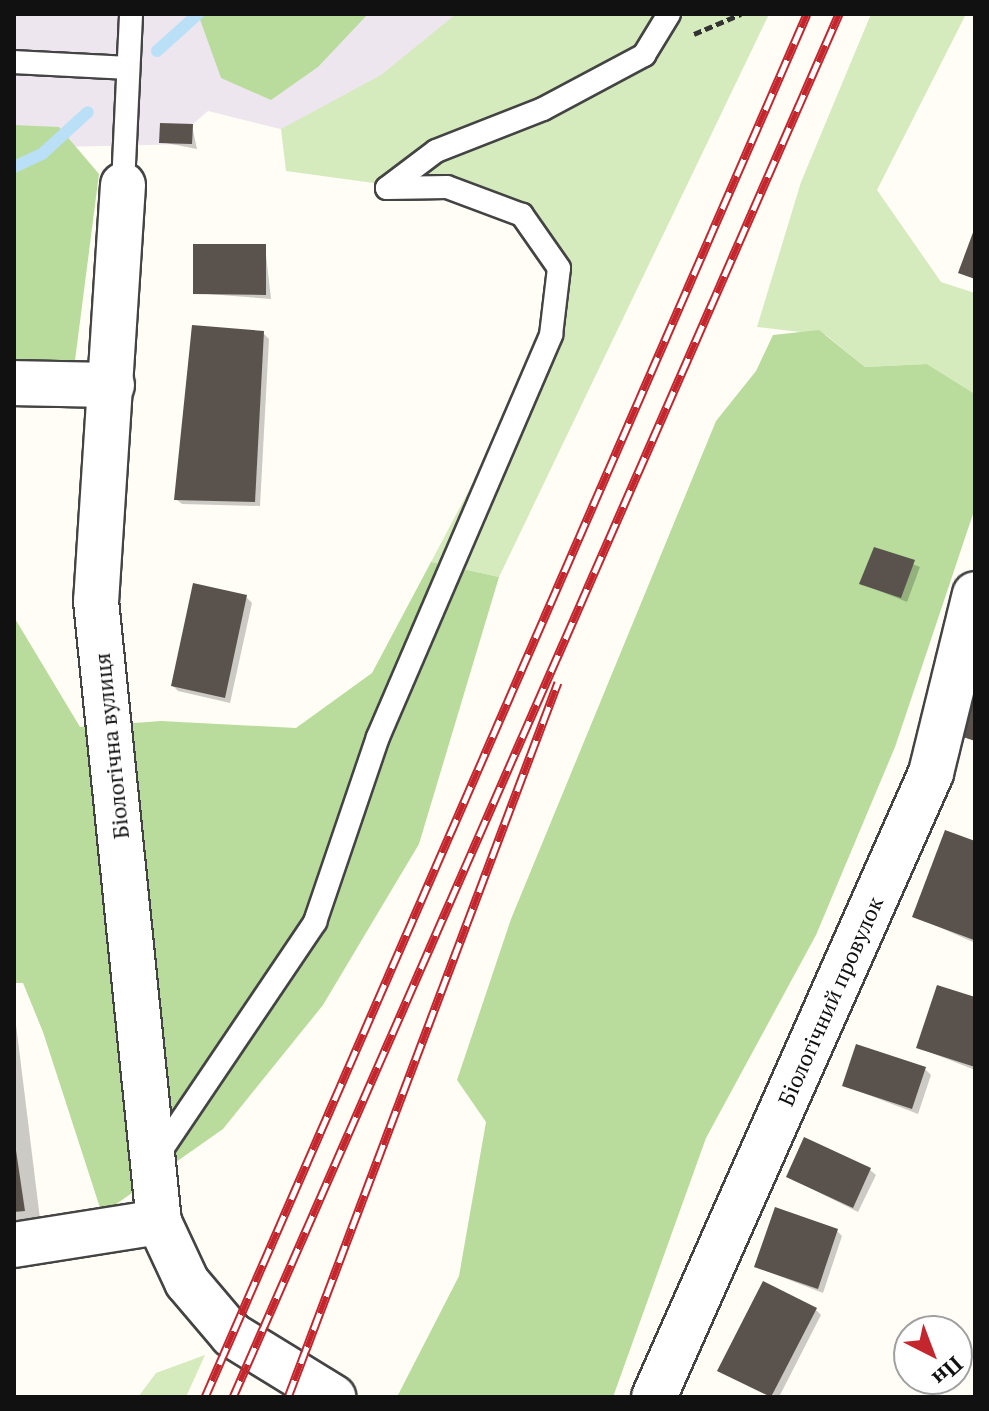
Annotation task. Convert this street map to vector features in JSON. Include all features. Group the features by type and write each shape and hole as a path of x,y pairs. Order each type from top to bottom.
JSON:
{"street":[{"name":"Біологічна вулиця","path":"123,185 96,601 159,1222 187,1282 232,1335 333,1397"},
{"path":"14,383 112,385"},
{"name":"Біологічний провулок","path":"654,1397 931,773 975,594"},
{"path":"14,1245 159,1222"}],"lane":[{"name":"Біологічна вулиця","path":"123,185 131,14"},
{"path":"154,1159 315,922 378,737 551,335 559,268 522,215 447,187 387,188 436,151 543,109 644,55 669,14"},
{"path":"14,62 128,68"}],"shaded area":[{"path":"14,14 640,14 385,155 208,111 193,124 192,144 14,148"}],"green space":[{"path":"198,14 368,14 318,67 271,100 221,78"},
{"path":"456,14 769,14 499,577 431,562 551,335 558,268 522,215 476,197 286,171 281,129 381,75"},
{"path":"871,14 966,14 877,190 941,282 975,293 975,394 927,364 865,367 826,335 757,327 801,182"},
{"path":"14,125 59,127 99,174 74,368 14,372"},
{"path":"819,330 865,367 927,364 975,394 975,508 895,747 816,935 706,1138 613,1397 397,1397 459,1276 486,1122 457,1080 511,919 716,421 756,371 773,335"},
{"path":"431,562 499,577 419,844 323,1005 223,1129 102,1214 43,1032 23,983 14,983 14,617 80,727 161,721 296,728 372,673"},
{"path":"205,1355 186,1397 138,1397 156,1373"}],"building":[{"path":"160,123 193,124 192,144 159,143"},
{"path":"975,227 975,279 958,273"},
{"path":"193,244 266,244 266,295 193,294"},
{"path":"192,325 264,331 255,502 174,500"},
{"path":"874,547 915,560 901,598 859,584"},
{"path":"193,583 247,595 225,698 171,686"},
{"path":"975,693 975,741 960,736"},
{"path":"945,830 975,841 974,940 912,917"},
{"path":"937,985 975,997 975,1067 916,1048"},
{"path":"856,1044 926,1067 912,1109 842,1086"},
{"path":"14,1137 25,1211 14,1212"},
{"path":"804,1137 871,1168 853,1208 786,1177"},
{"path":"775,1207 838,1229 818,1289 754,1267"},
{"path":"763,1281 817,1308 771,1397 717,1371"}],"waterway":[{"path":"157,51 198,14"},
{"path":"14,167 42,154 88,112"}],"railway":[{"path":"205,1397 807,14"},
{"path":"233,1397 839,14"},
{"path":"288,1397 558,682"}]}
